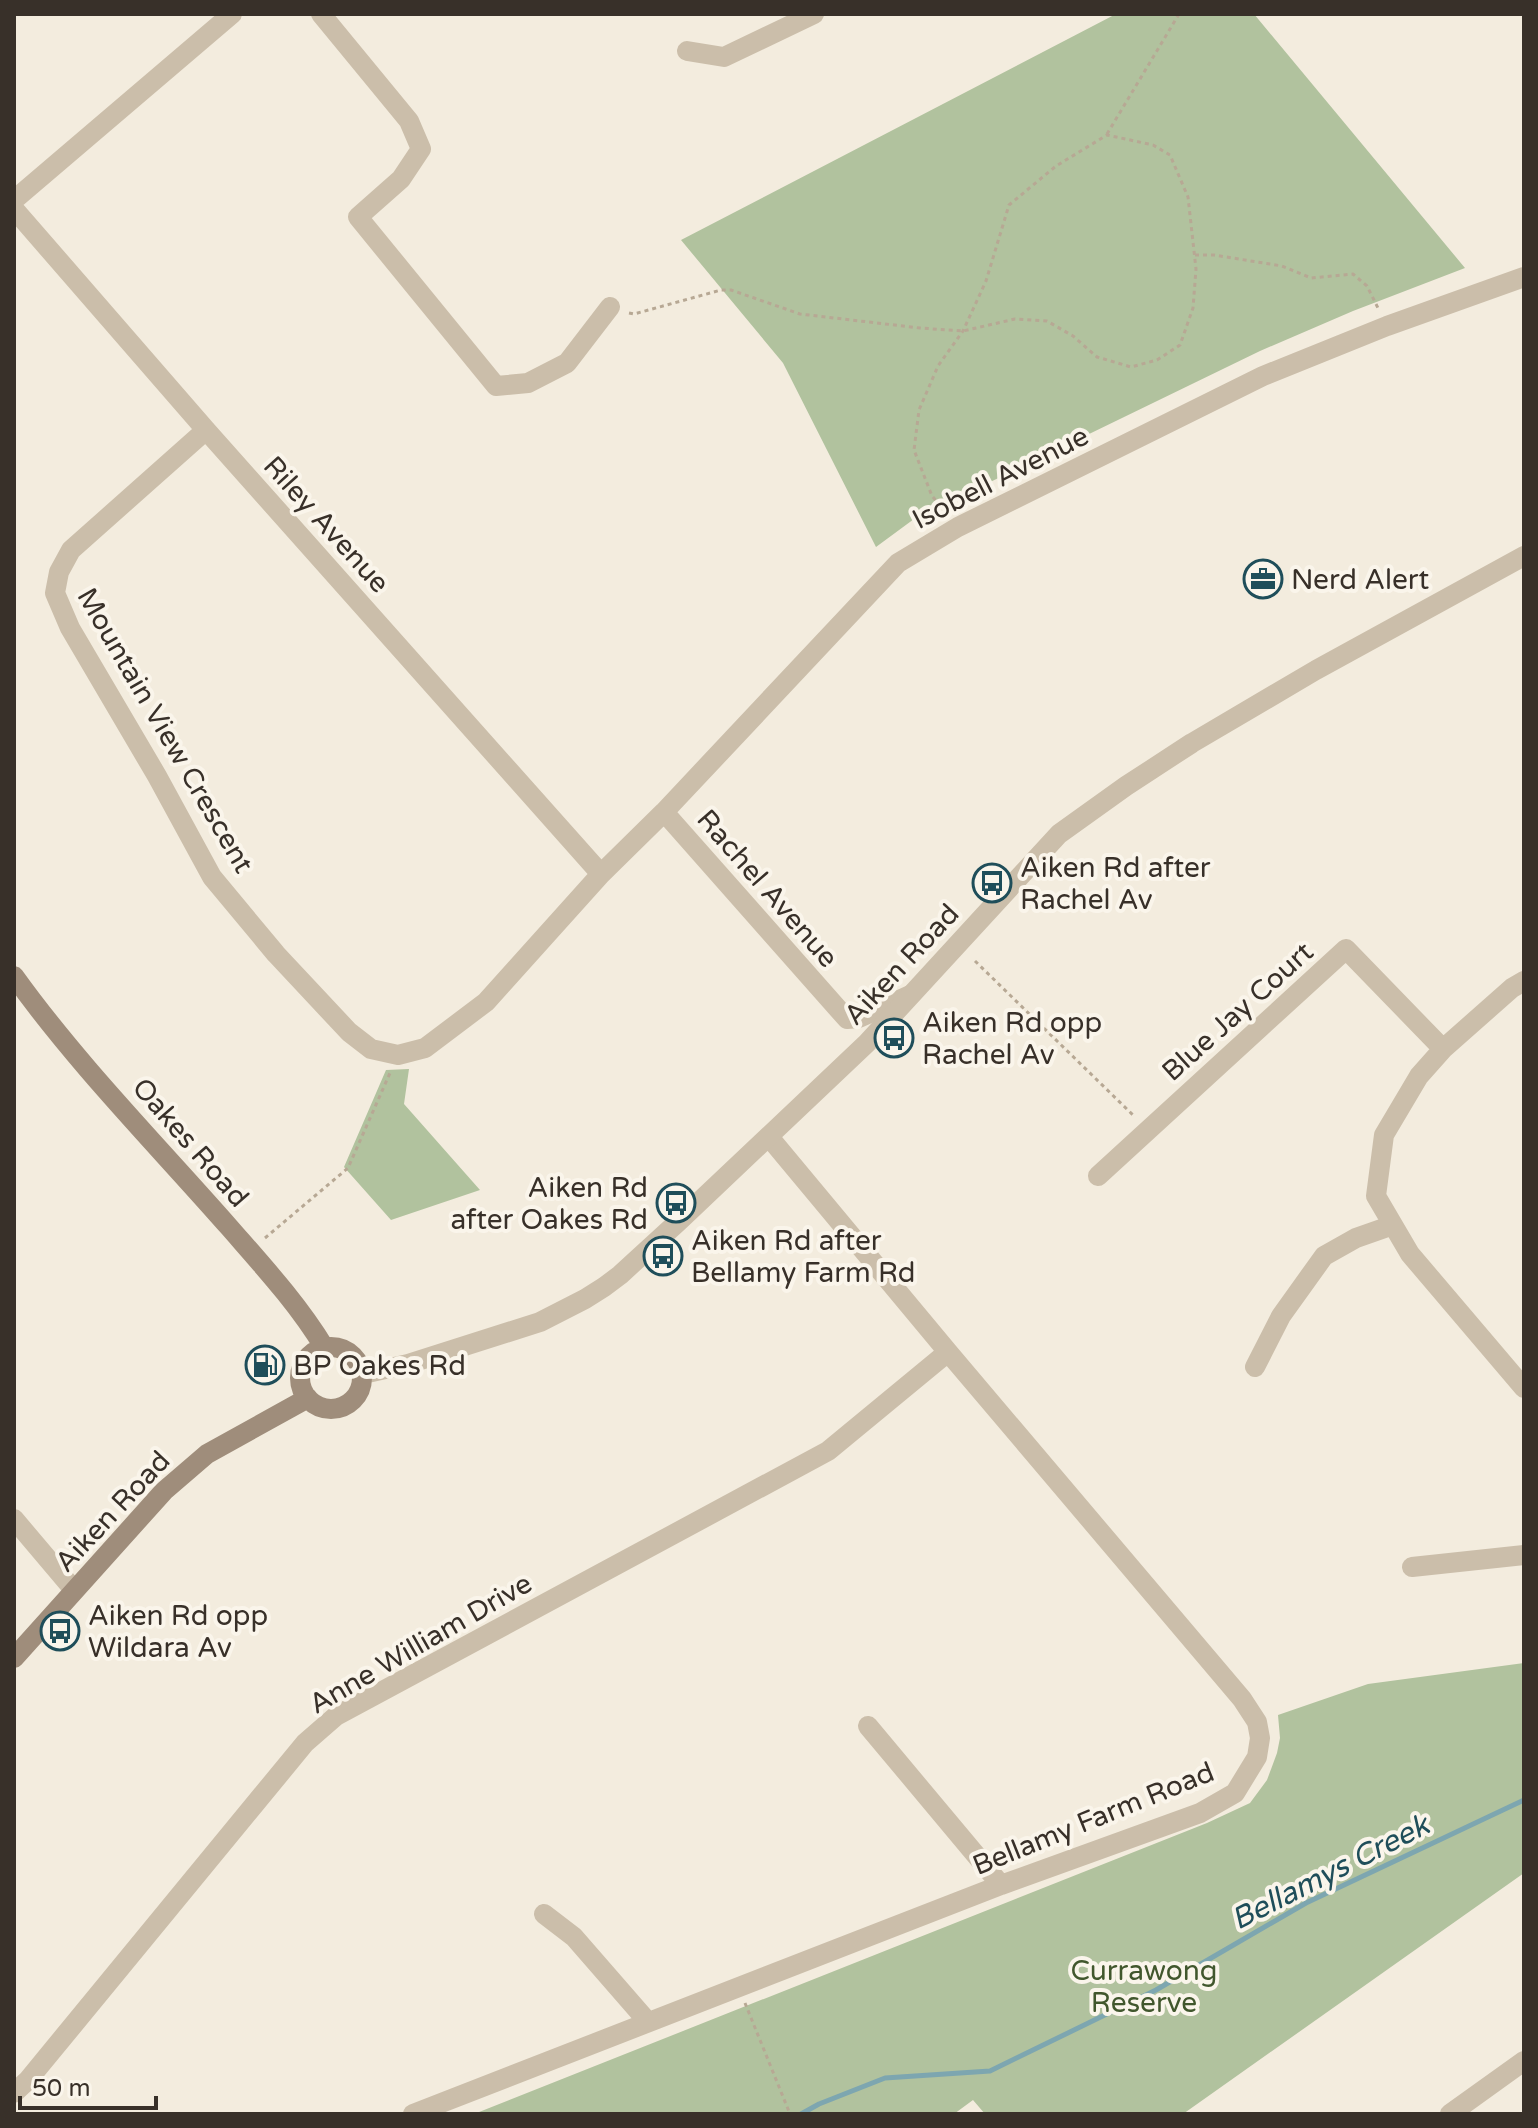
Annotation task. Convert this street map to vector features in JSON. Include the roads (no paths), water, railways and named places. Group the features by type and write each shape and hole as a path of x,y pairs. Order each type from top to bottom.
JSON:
{"main road":[{"name":"Oakes Road","path":"14,976 46,1019 250,1251 310,1323 324,1347"},
{"path":"324,1347 344,1349 353,1355 363,1374 356,1397 338,1408 316,1404 301,1386 301,1370 306,1361 324,1347"},
{"name":"Aiken Road","path":"14,1658 164,1491 185,1472 207,1454 308,1398"}],"street":[{"path":"14,200 232,14"},
{"path":"321,14 409,121 421,149 401,179 358,217 496,386 528,383 567,363 610,307"},
{"path":"687,51 724,57 814,14"},
{"name":"Riley Avenue","path":"14,209 601,874"},
{"name":"Isobell Avenue","path":"601,874 664,812 898,563 958,527 1263,376 1387,326 1524,277"},
{"name":"Mountain View Crescent","path":"206,430 71,550 59,572 55,593 70,628 212,877 276,954 349,1032 371,1049 398,1055 425,1048 486,1002 601,874"},
{"name":"Aiken Road","path":"363,1374 408,1364 540,1322 585,1299 620,1275 867,1043 1051,843 1091,810 1192,743 1316,670 1524,556"},
{"name":"Rachel Avenue","path":"664,812 847,1019 873,1013 913,994"},
{"name":"Blue Jay Court","path":"1098,1176 1346,949 1443,1049"},
{"path":"1524,981 1443,1049 1419,1076 1384,1135 1376,1196 1410,1254 1524,1388"},
{"name":"Bellamy Farm Road","path":"413,2114 1001,1885 1200,1813 1235,1793 1257,1757 1260,1738 1257,1722 1242,1699 769,1137"},
{"path":"1255,1367 1281,1316 1324,1256 1356,1238 1393,1225"},
{"name":"Anne William Drive","path":"14,2093 28,2080 305,1743 336,1716 828,1451 948,1352"},
{"path":"14,1519 74,1590"},
{"path":"1412,1567 1524,1555"},
{"path":"868,1726 1001,1885"},
{"path":"544,1914 574,1937 648,2022"},
{"path":"1450,2114 1524,2061"}],"waterway":[{"name":"Bellamys Creek","path":"801,2114 885,2078 990,2071 1156,1990 1306,1903 1524,1800"}],"place":[{"name":"Nerd Alert","path":"1263,579"},
{"name":"Aiken Rd after Rachel Av","path":"992,883"},
{"name":"Aiken Rd opp Rachel Av","path":"894,1038"},
{"name":"Aiken Rd after Oakes Rd","path":"676,1203"},
{"name":"Aiken Rd after Bellamy Farm Rd","path":"663,1256"},
{"name":"BP Oakes Rd","path":"265,1365"},
{"name":"Aiken Rd opp Wildara Av","path":"60,1631"}],"park label":[{"name":"Currawong Reserve","path":"1144,1986"}]}
